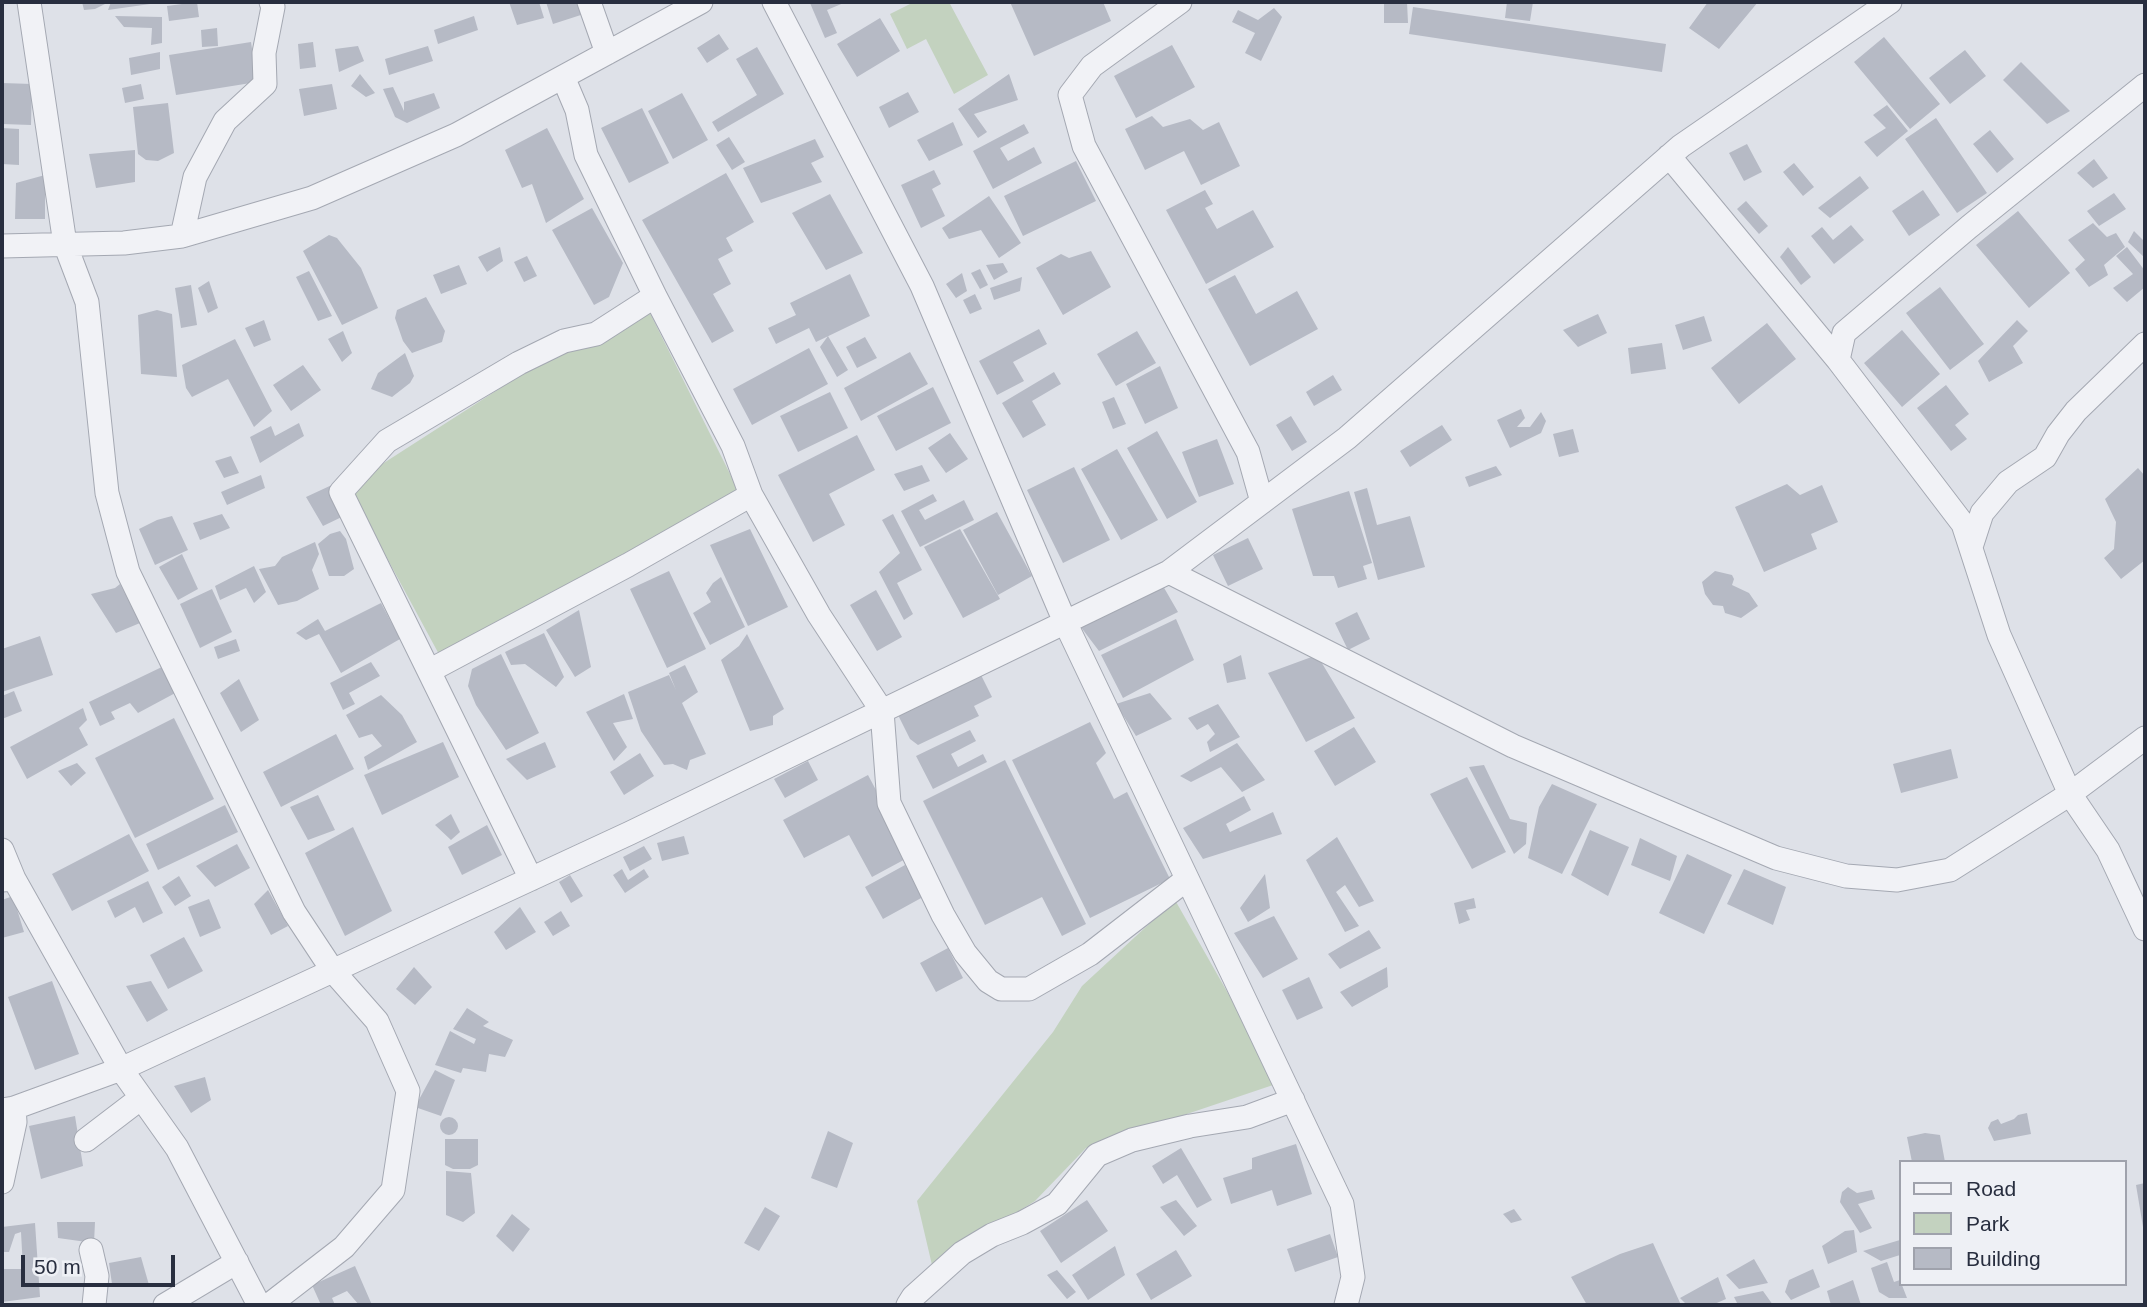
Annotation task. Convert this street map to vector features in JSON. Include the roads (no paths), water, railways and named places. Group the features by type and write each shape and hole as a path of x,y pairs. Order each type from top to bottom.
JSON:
{"street":[{"path":"29,2 65,244 87,302 107,493 128,572 294,912 333,971 377,1021 408,1091 393,1190 344,1247 269,1305"},
{"path":"183,236 195,177 225,121 265,84 264,53 271,2"},
{"path":"589,2 607,53"},
{"path":"2,246 124,243 183,236 312,198 456,135 701,2"},
{"path":"774,2 922,286 1065,622 1342,1204 1353,1277 1346,1305"},
{"path":"1180,2 1092,66 1070,95 1084,146 1248,453 1262,502"},
{"path":"2,1182 15,1122 8,1109 121,1069 531,878 1170,572 1346,438 1669,156 1890,2"},
{"path":"563,77 577,110 586,155 733,446 751,495 819,615 882,711 889,803 943,915 965,953 988,981 1001,989 1029,989 1090,954 1187,879"},
{"path":"1838,360 1844,333 1969,227 2145,85"},
{"path":"1669,156 1838,360 1963,524 1999,635 2070,794 2108,850 2145,929"},
{"path":"531,878 341,492 387,441 519,363 564,341 596,334 655,296"},
{"path":"1970,547 1982,513 2008,482 2045,457 2076,411 2145,344"},
{"path":"429,671 628,565 751,495"},
{"path":"1170,572 1513,746 1776,858 1846,876 1897,880 1950,870 2070,794 2145,738"},
{"path":"2,850 8,880 121,1069 177,1148 259,1305"},
{"path":"86,1140 141,1098"},
{"path":"908,1305 913,1297 962,1253 992,1235 1057,1204 1097,1155 1132,1140 1247,1116 1293,1100"},
{"path":"91,1250 97,1276 94,1305"},
{"path":"165,1305 236,1262"}]}
